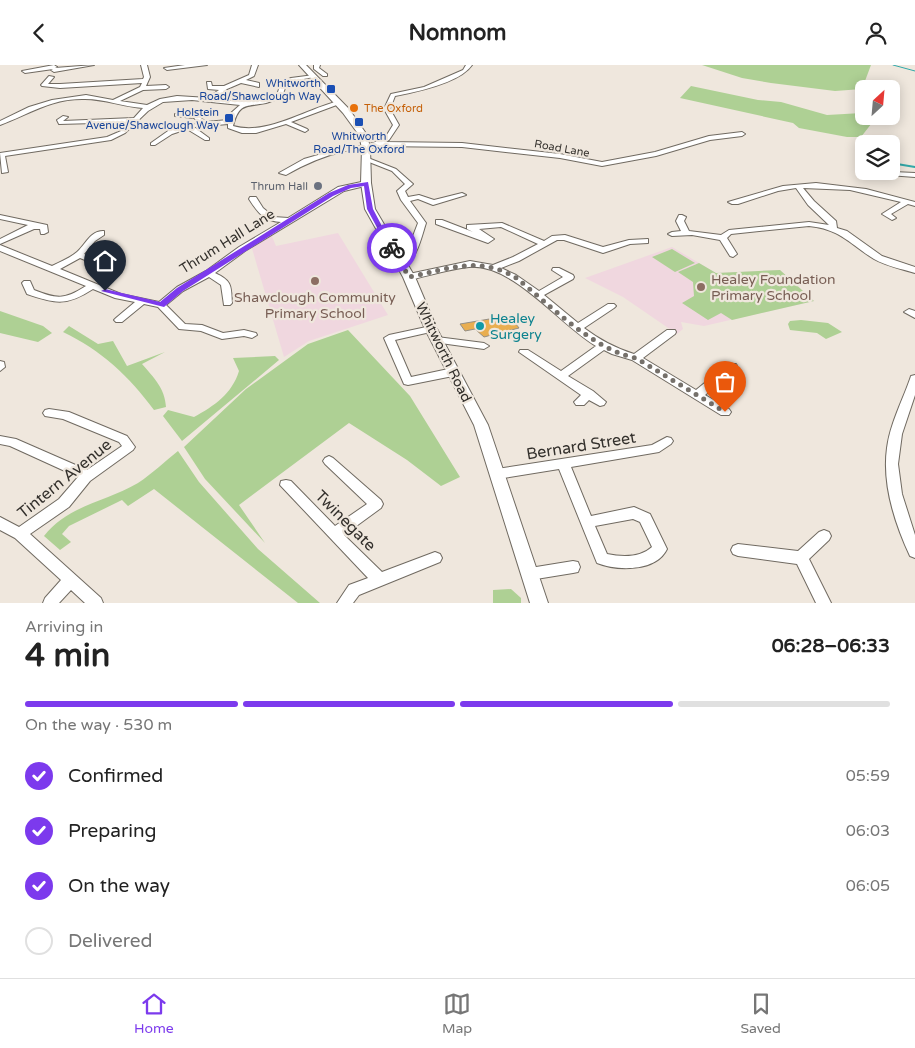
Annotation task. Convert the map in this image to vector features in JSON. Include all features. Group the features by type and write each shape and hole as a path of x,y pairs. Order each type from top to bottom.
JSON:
{"main road":[{"name":"Whitworth Road","path":"302,65 338,103 363,135 366,148 366,183 370,209 409,277 434,334 481,425 539,603"}],"street":[{"path":"25,71 53,71 91,65"},
{"path":"142,87 147,77 144,65"},
{"path":"167,68 203,65"},
{"path":"209,100 225,88 251,75 255,65"},
{"path":"317,65 316,68 325,75"},
{"path":"283,173 306,160 346,149 366,148 387,139 396,125 387,109 392,95 426,87 465,71 469,65"},
{"path":"53,71 44,85 60,86 145,81"},
{"path":"4,172 1,155 102,141 123,132 147,107 161,101 176,98 243,105 269,101 280,96 283,84 287,81 312,76"},
{"path":"98,83 101,77"},
{"path":"241,81 257,84 257,86"},
{"path":"209,83 210,88 225,88"},
{"path":"115,101 142,87 166,87"},
{"path":"0,123 54,101 86,97 115,101 118,104 147,107"},
{"path":"243,105 233,114 230,127 245,131 260,130 285,122 322,105 338,103"},
{"path":"177,115 193,116 203,121 204,125"},
{"path":"65,117 60,120 61,123 134,120"},
{"path":"153,144 162,135 190,127 231,122"},
{"path":"285,122 306,130"},
{"path":"190,127 207,139"},
{"name":"Road Lane","path":"374,143 462,145 542,153 602,164 656,154 709,138 742,134"},
{"path":"366,159 397,172 409,184 401,191 405,200 413,208 422,223 408,259 401,263"},
{"path":"900,174 915,175"},
{"name":"Thrum Hall Lane","path":"161,305 180,289 209,273 242,249 341,189 366,183"},
{"path":"732,203 740,202 764,192 798,186 862,190 911,203"},
{"path":"798,186 811,203 833,223 833,229"},
{"path":"405,200 419,197 432,203 462,195"},
{"path":"253,199 260,210 272,219 290,220"},
{"path":"892,218 886,214 911,203"},
{"path":"3,216 34,224 32,227"},
{"path":"682,217 680,221 686,233"},
{"path":"439,223 488,241 491,241 470,227 502,225 545,244"},
{"path":"672,234 726,235 809,224 844,233 879,258 915,270"},
{"path":"0,242 32,227 44,227 44,232"},
{"path":"52,271 79,255 92,239 101,233"},
{"path":"726,235 733,254"},
{"path":"494,268 555,238 565,237 602,250 626,238 645,241"},
{"path":"0,247 52,271 118,296 161,305 182,327 202,328 222,336 248,332"},
{"path":"79,255 103,264"},
{"path":"409,277 470,264 494,268 515,277 578,328 604,345 624,356 636,358 725,412"},
{"path":"538,295 570,277 556,270"},
{"path":"209,273 221,279 226,285 227,303"},
{"path":"26,283 30,292 57,302 73,299 92,286"},
{"path":"119,319 142,301"},
{"path":"578,328 611,306"},
{"path":"636,358 671,332"},
{"path":"453,372 408,381 389,338 434,334 484,346"},
{"path":"561,376 604,345"},
{"path":"524,352 561,376 585,398 600,402"},
{"path":"697,395 732,366"},
{"path":"915,379 895,436 894,467 897,503 915,552"},
{"name":"Tintern Avenue","path":"20,534 64,503 86,477 129,447 123,439 65,415 49,413"},
{"path":"0,440 12,443 82,473 86,477"},
{"name":"Bernard Street","path":"497,474 656,449 667,441"},
{"path":"329,461 376,504 335,534"},
{"path":"563,464 602,559 615,564 653,557 660,549 645,518 634,513 587,522"},
{"name":"Twinegate","path":"286,485 380,580"},
{"path":"0,523 20,534 96,603"},
{"path":"801,559 824,536"},
{"path":"738,550 801,559"},
{"path":"344,603 354,590 435,558"},
{"path":"801,559 824,603"},
{"path":"530,574 573,567"},
{"path":"50,603 71,579"}],"shaded area":[{"name":"Shawclough Community Primary School","path":"338,233 388,315 309,341 284,357 251,245 271,234 276,246"},
{"name":"Healey Foundation Primary School","path":"672,247 716,273 780,270 814,301 704,326 681,322 683,329 677,334 623,297 585,278"}],"green space":[{"path":"702,65 871,65 865,80 855,80 855,90 835,91 742,78"},
{"path":"691,86 758,100 781,102 827,115 855,113 855,125 870,125 863,135 847,137 799,128 793,123 680,98"},
{"path":"672,249 695,263 675,272 652,257"},
{"path":"699,263 716,273 780,270 814,301 732,320 721,313 708,320 682,303 694,296 693,282 678,272"},
{"path":"0,311 43,326 52,333 38,342 0,333"},
{"path":"801,320 828,323 842,332 826,339 817,333 790,330 788,324 790,321"},
{"path":"69,326 98,344 113,341 127,366 165,352 142,364 155,379 164,394 166,407 154,410 135,386 113,365 90,347 63,332"},
{"path":"348,330 410,396 460,477 441,486 407,460 349,423 239,505 265,543 205,479 184,447 246,389 308,344"},
{"path":"275,356 279,360 182,441 163,416 168,410 194,417 215,404 227,393 236,379 239,371 233,358"},
{"path":"178,451 199,482 258,549 320,603 298,603 154,489 128,506 122,500 69,526 62,534 71,542 60,550 44,536 64,517 138,483"},
{"path":"511,589 521,598 521,603 493,603 493,590"}],"building":[{"name":"Healey Surgery","path":"507,316 511,317 519,328 484,337 475,329 465,331 460,324"}],"waterway":[{"path":"893,65 915,71"},
{"path":"900,164 915,167"}],"way so far":[{"path":"392,248 409,277 470,264 504,271 515,277 578,328 604,345 624,356 636,358 725,412"}],"place":[{"name":"Whitworth Road/Shawclough Way","path":"331,89"},
{"name":"The Oxford","path":"354,108"},
{"name":"Holstein Avenue/Shawclough Way","path":"229,118"},
{"name":"Whitworth Road/The Oxford","path":"359,122"},
{"name":"Thrum Hall","path":"318,186"},
{"name":"Shawclough Community Primary School","path":"315,281"},
{"name":"Healey Foundation Primary School","path":"701,287"},
{"name":"Healey Surgery","path":"480,326"}],"route":[{"path":"105,291 118,296 161,305 180,289 209,273 242,249 341,189 366,183 370,209 392,248"}]}
